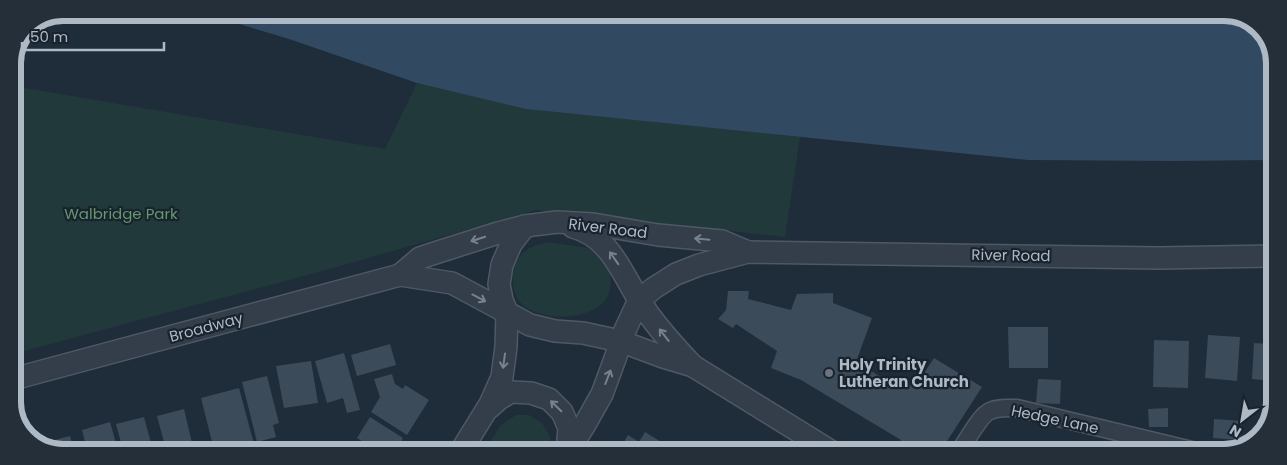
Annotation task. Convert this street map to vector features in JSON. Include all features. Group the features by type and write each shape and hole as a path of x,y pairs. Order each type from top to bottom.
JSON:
{"street":[{"name":"River Road","path":"525,226 557,222 593,224 658,235 722,241 748,252"},
{"path":"557,222 583,229 603,244 617,260 624,276 639,300 670,342 693,366 819,444"},
{"path":"465,444 487,410 502,377 506,346 507,312 502,300 499,284 502,264 511,244 525,226"},
{"name":"Broadway","path":"400,275 420,258 525,226"},
{"name":"River Road","path":"572,444 602,394 620,341 639,300 676,274 699,265 748,252 1159,258 1266,256"},
{"name":"Broadway","path":"21,378 400,275 452,283 530,325 555,331 620,341 693,366"},
{"path":"487,410 510,392 531,393 549,399 562,412 568,428 568,444"},
{"name":"Hedge Lane","path":"964,444 988,411 1000,408 1017,408 1167,444"}],"green space":[{"name":"Walbridge Park","path":"417,83 527,109 800,137 785,237 536,210 330,269 21,352 21,87 385,149"},
{"path":"548,242 588,248 599,254 609,266 611,283 609,293 604,302 586,313 564,317 542,314 524,306 518,299 513,283 513,275 518,259 530,248"},
{"path":"516,415 529,415 542,423 550,436 550,444 489,444 501,425"}],"water":[{"path":"229,21 1224,21 1237,23 1247,28 1257,38 1264,50 1266,61 1266,160 1028,160 526,109 417,83 289,39"}],"building":[{"name":"Holy Trinity Lutheran Church","path":"728,291 749,291 748,299 791,310 797,294 833,293 833,303 872,318 856,362 901,389 906,378 917,384 934,358 982,387 945,444 898,444 901,440 801,380 771,368 777,351 736,324 733,328 718,319 726,310"},
{"path":"1008,327 1048,327 1048,368 1009,368"},
{"path":"1208,335 1240,337 1237,381 1205,378"},
{"path":"1154,340 1189,341 1188,388 1153,387"},
{"path":"1254,343 1266,344 1266,380 1252,379"},
{"path":"390,344 396,365 357,376 351,355"},
{"path":"344,353 360,410 347,413 343,398 327,403 315,361"},
{"path":"311,361 318,403 284,408 276,366"},
{"path":"392,374 395,384 403,389 405,385 429,400 407,435 371,412 380,397 374,379"},
{"path":"267,376 279,423 273,425 276,437 257,442 242,382"},
{"path":"1038,379 1061,380 1060,404 1036,403"},
{"path":"239,388 254,444 212,444 201,398"},
{"path":"1168,408 1168,427 1149,427 1148,409"},
{"path":"184,409 192,443 164,444 157,416"},
{"path":"144,417 151,444 121,444 116,424"},
{"path":"370,417 403,438 400,444 366,444 357,438"},
{"path":"1214,419 1242,421 1240,440 1213,438"},
{"path":"110,422 116,444 86,444 82,430"},
{"path":"645,432 664,444 623,444 628,435 639,442"},
{"path":"70,436 72,444 64,444 49,441"}],"place":[{"name":"Holy Trinity Lutheran Church","path":"829,373"}]}
